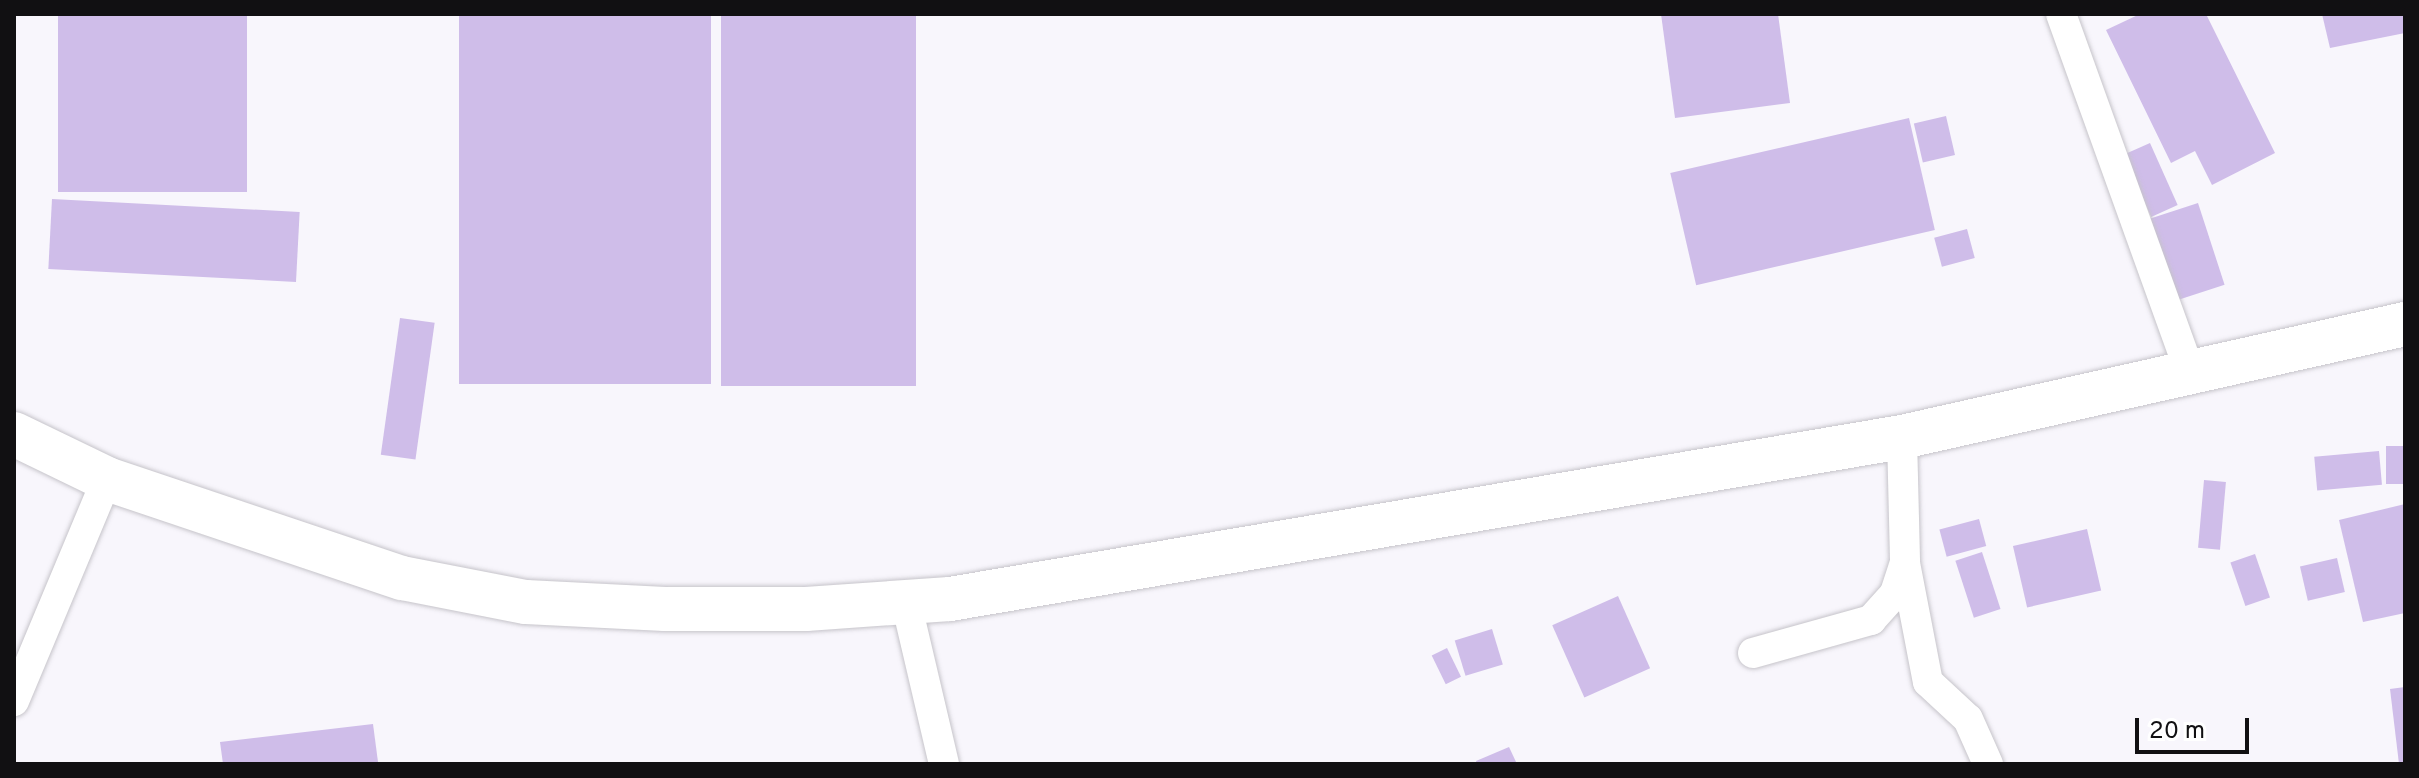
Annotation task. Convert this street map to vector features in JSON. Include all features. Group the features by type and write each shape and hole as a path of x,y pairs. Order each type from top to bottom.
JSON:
{"highway":[{"path":"14,434 107,479 402,578 526,602 696,609 806,609 950,599 1902,437 2189,370 2405,324"}],"street":[{"path":"2061,14 2189,370"},
{"path":"1902,437 1905,563 1928,682 1968,719 1988,764"},
{"path":"14,701 107,479"},
{"path":"1753,653 1871,620 1895,593 1905,563"},
{"path":"906,602 944,764"}],"building":[{"path":"58,14 247,14 247,192 58,192"},
{"path":"459,14 711,14 711,384 459,384"},
{"path":"721,14 916,14 916,386 721,386"},
{"path":"1661,14 1778,14 1790,103 1675,118"},
{"path":"2140,14 2206,14 2275,153 2212,185 2195,151 2171,163 2106,30"},
{"path":"2322,14 2405,14 2405,33 2330,48"},
{"path":"1946,116 1955,155 1923,162 1914,123"},
{"path":"1909,118 1935,230 1696,285 1670,173"},
{"path":"2150,143 2178,205 2151,217 2124,155"},
{"path":"52,199 300,212 296,282 48,269"},
{"path":"2198,203 2225,285 2173,301 2147,220"},
{"path":"1967,229 1975,258 1942,267 1934,238"},
{"path":"400,318 435,323 415,460 381,455"},
{"path":"2386,446 2405,446 2405,484 2386,484"},
{"path":"2379,451 2382,485 2317,491 2314,457"},
{"path":"2204,480 2226,482 2220,550 2198,548"},
{"path":"2405,504 2405,613 2363,622 2339,520"},
{"path":"1979,519 1986,546 1947,557 1939,530"},
{"path":"2087,529 2101,590 2027,607 2013,546"},
{"path":"1982,552 2001,609 1974,618 1955,561"},
{"path":"2255,554 2270,597 2245,606 2230,562"},
{"path":"2337,558 2345,592 2308,601 2300,567"},
{"path":"1618,596 1650,668 1584,697 1552,625"},
{"path":"1492,629 1503,664 1466,676 1455,640"},
{"path":"1447,648 1461,677 1446,684 1432,655"},
{"path":"2405,687 2405,764 2399,764 2390,689"},
{"path":"373,724 378,762 223,764 220,742"},
{"path":"1509,747 1517,764 1477,764 1476,761"}]}
